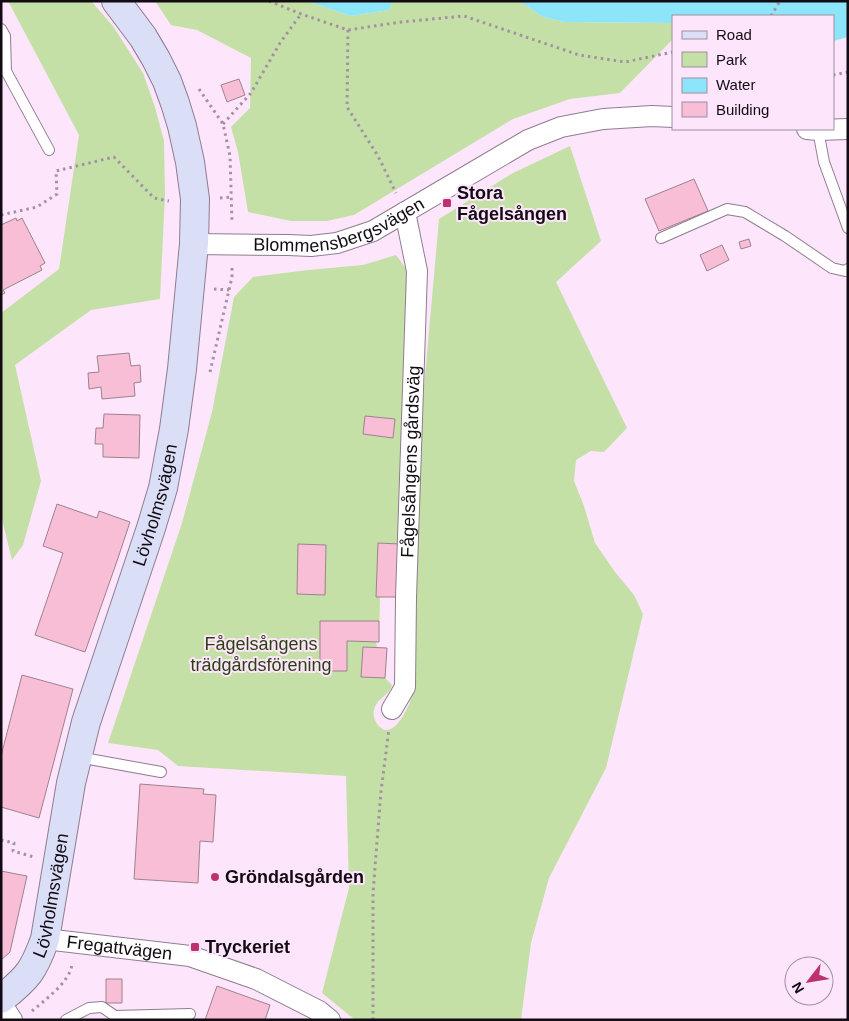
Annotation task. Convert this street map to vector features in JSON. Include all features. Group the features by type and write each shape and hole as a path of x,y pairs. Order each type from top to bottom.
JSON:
{"street":[{"name":"Lövholmsvägen","path":"1,999 30,973 39,957 45,939 71,783 86,722 152,528 163,488 174,429 182,369 194,244 195,199 190,162 182,126 167,81 143,37 116,1"},
{"name":"Blommensbergsvägen","path":"194,244 311,246 338,243 373,231 528,140 561,127 603,119 672,116"},
{"path":"834,129 848,129"},
{"name":"Fågelsångens gårdsväg","path":"392,709 405,687 417,270 405,212"},
{"name":"Fregattvägen","path":"45,939 190,956 256,979 319,1011 330,1020"},
{"path":"1,1003 12,1020"}],"lane":[{"path":"1,29 5,36 6,71 48,150"},
{"path":"813,130 848,228"},
{"path":"661,238 727,209 745,212 832,268 845,271 848,269"},
{"path":"78,757 161,772"},
{"path":"66,1020 89,1008 102,1007 115,1016 190,1014"}],"path":[{"path":"269,1 348,30 464,16 579,55 625,62 672,52"},
{"path":"772,15 780,1"},
{"path":"223,124 251,93 280,43 301,14"},
{"path":"348,30 347,107 378,156 405,212"},
{"path":"834,75 848,72"},
{"path":"1,215 37,207 56,194 56,171 114,157 154,198 170,201"},
{"path":"374,1020 372,893 381,791 392,709"},
{"path":"1,840 14,842 13,852 21,854"}],"green space":[{"path":"8,1 91,1 113,26 143,73 155,107 164,141 165,195 160,299 91,310 15,365 41,481 23,545 12,560 1,515 1,313 59,269 79,135"},
{"path":"155,1 306,1 351,16 389,10 393,1 519,1 543,17 565,22 672,23 672,40 620,93 570,99 513,119 354,215 327,221 291,221 248,212 238,152 231,127 250,108 251,58 197,30 171,25"},
{"name":"Fågelsångens trädgårdsförening","path":"570,146 601,241 556,282 627,428 604,452 591,451 576,460 574,481 595,543 634,595 643,614 606,768 549,878 531,943 521,1020 355,1020 322,993 349,888 346,776 178,766 158,750 108,743 182,523 212,412 234,297 253,277 363,265 396,255 410,274 399,597 380,597 379,642 376,642 377,647 387,648 385,678 392,685 389,692 375,706 374,714 378,725 384,730 390,730 400,720 409,705 413,692 418,455 439,219 513,173"}],"water":[{"path":"306,1 393,1 389,10 351,16"},
{"path":"519,1 848,1 848,37 834,41 834,15 672,15 672,23 565,22 543,17"}],"building":[{"path":"239,79 245,95 227,102 221,85"},
{"path":"694,179 708,211 659,231 645,199"},
{"path":"16,218 17,221 22,218 45,263 40,266 42,270 3,290 5,293 1,295 1,225"},
{"path":"749,239 751,246 741,249 739,242"},
{"path":"722,245 729,260 707,271 700,255"},
{"path":"129,353 131,366 140,365 141,382 134,383 135,396 102,399 101,387 89,389 88,373 99,372 97,356"},
{"path":"104,414 140,415 139,458 103,457 103,444 95,444 96,428 103,428"},
{"path":"365,416 395,419 393,438 363,434"},
{"path":"57,504 97,518 99,511 130,522 85,652 35,635 63,553 43,546"},
{"path":"378,543 400,544 399,597 376,597"},
{"path":"298,544 326,545 325,595 297,594"},
{"path":"320,621 379,621 379,642 347,641 347,671 320,671"},
{"path":"363,647 387,648 385,678 361,677"},
{"path":"22,675 73,689 39,818 1,807 1,756"},
{"path":"140,784 204,789 203,794 216,795 213,842 200,841 198,883 134,879"},
{"path":"1,871 27,876 10,952 1,960"},
{"path":"106,979 122,979 122,1003 106,1003"},
{"path":"217,986 270,1005 265,1020 205,1020"}],"place":[{"name":"Stora Fågelsången","path":"447,203"},
{"name":"Gröndalsgården","path":"215,877"},
{"name":"Tryckeriet","path":"195,947"}]}
